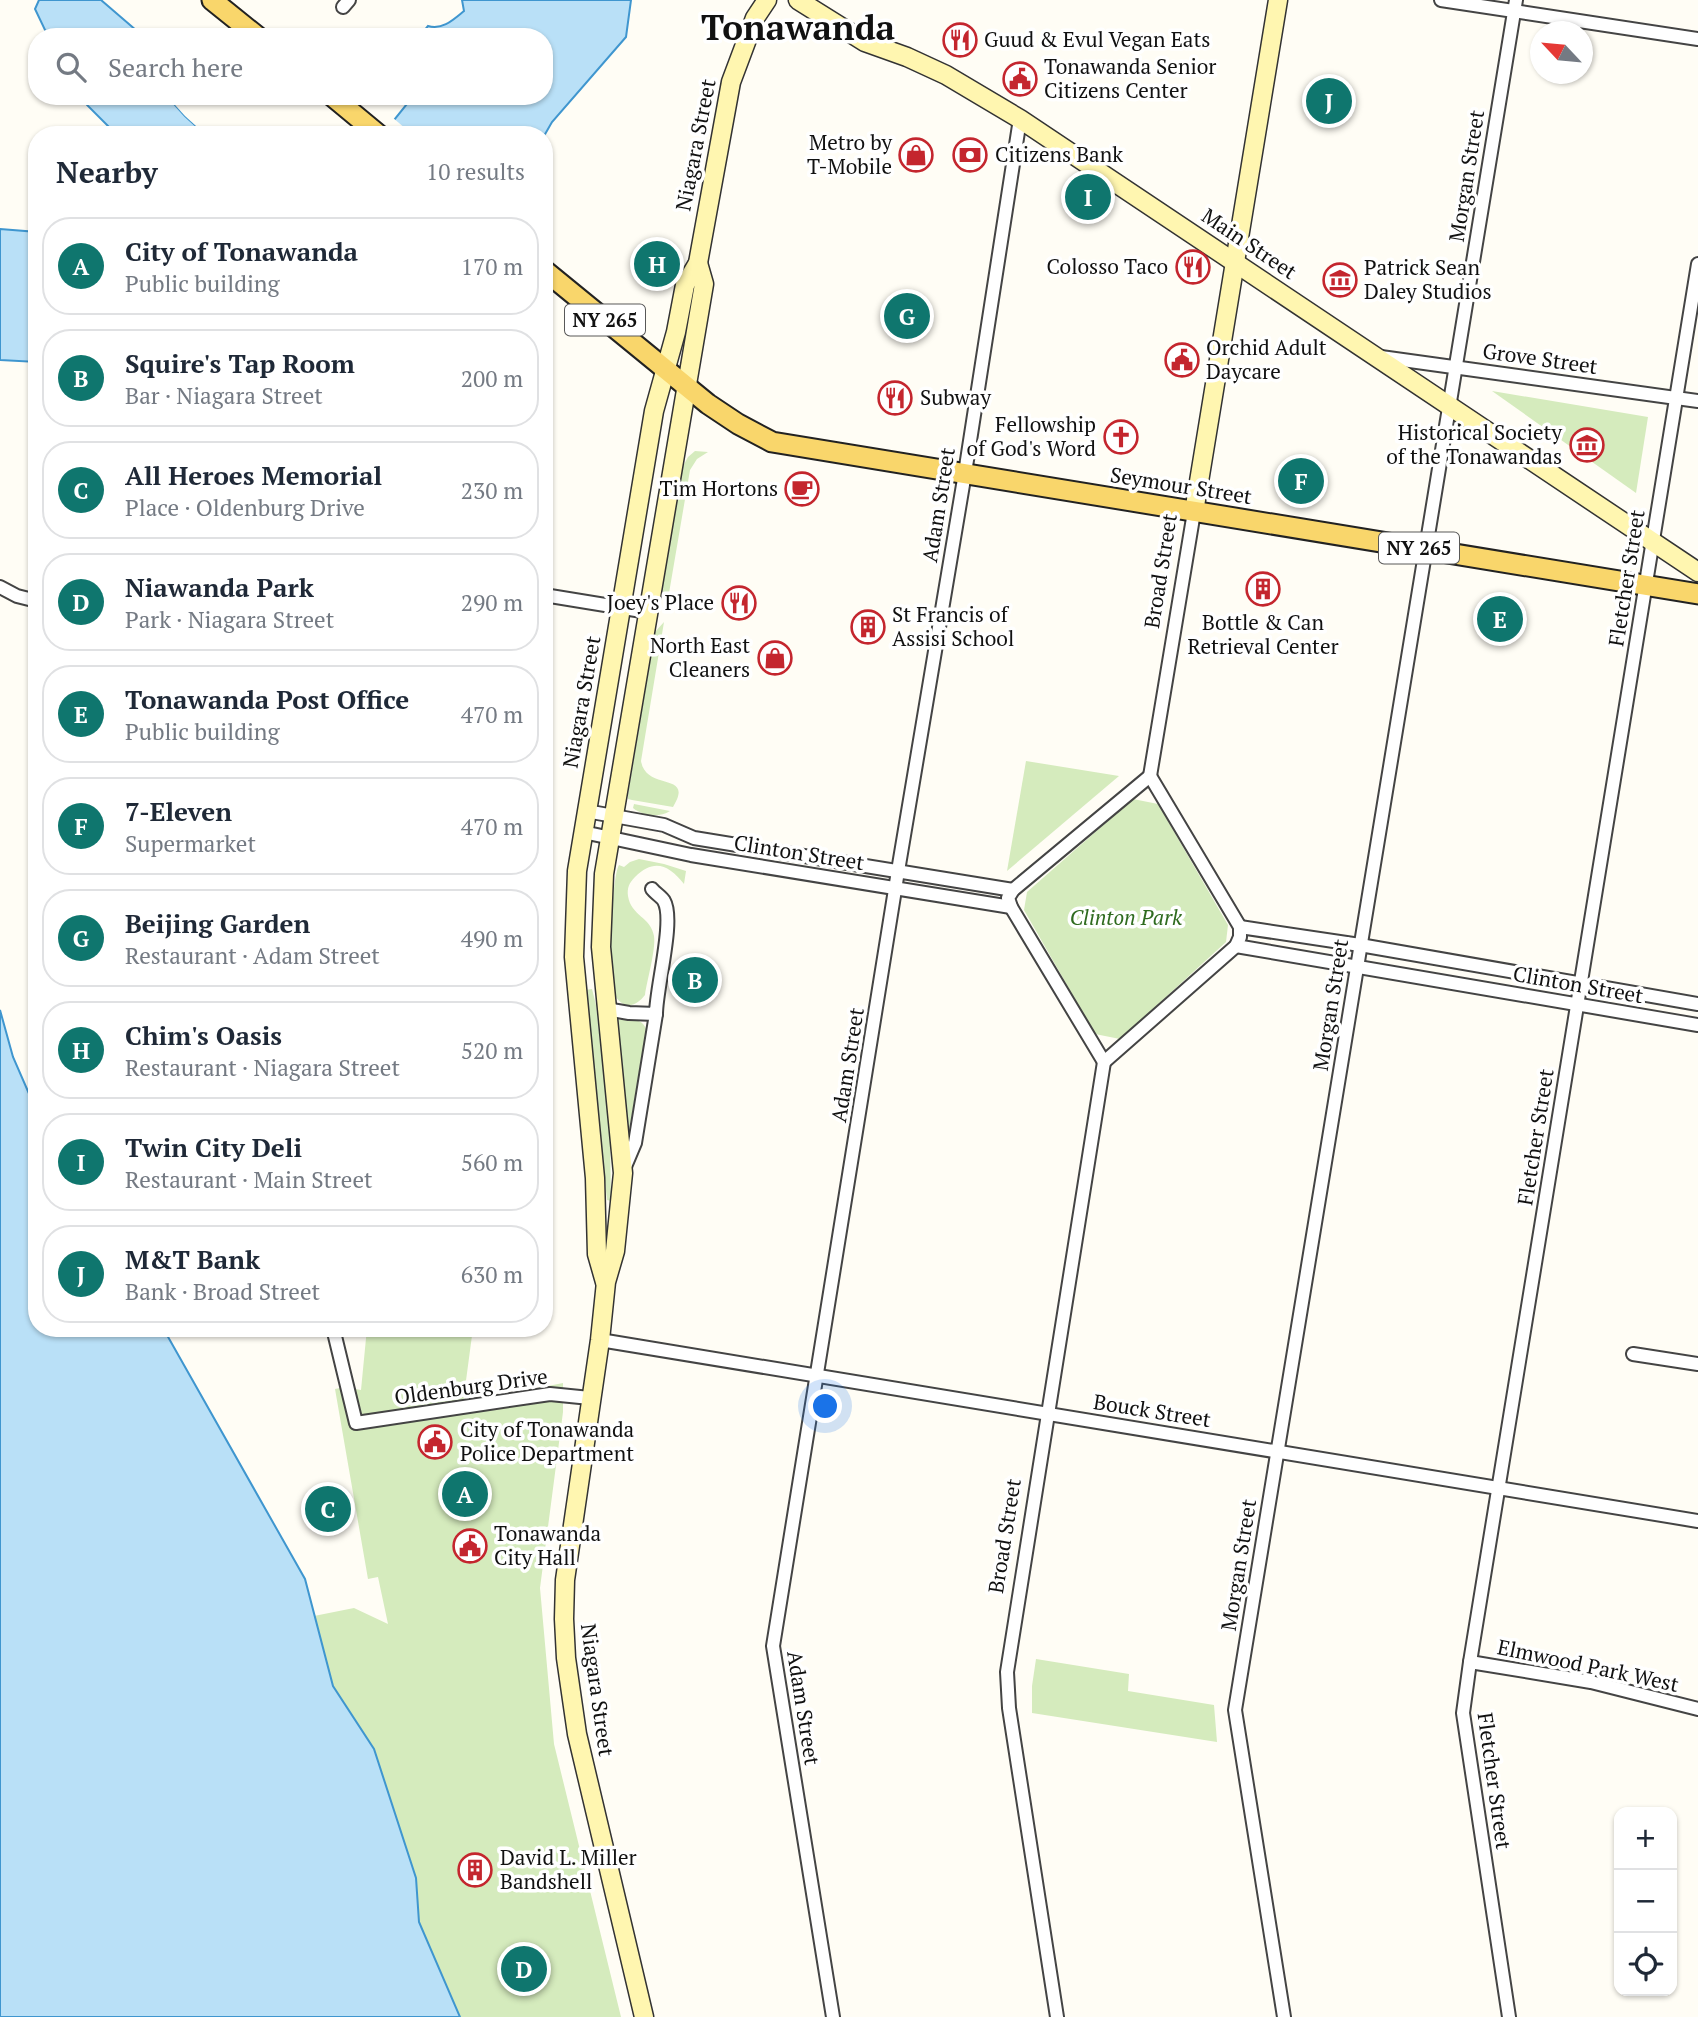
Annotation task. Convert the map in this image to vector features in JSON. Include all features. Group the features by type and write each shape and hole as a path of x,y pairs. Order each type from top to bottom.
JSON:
{"main road":[{"path":"212,0 247,28"},
{"name":"Niagara Street","path":"606,1282 597,1254 595,1178 573,957 577,871 654,411 676,332 685,285 698,263 731,82 755,18 767,0"},
{"name":"Main Street","path":"798,0 866,42 946,75 1020,119 1698,572"},
{"name":"Broad Street","path":"1194,512 1278,0"},
{"path":"343,105 368,126"},
{"name":"Niagara Street","path":"644,2017 577,1734 566,1658 564,1619 566,1569 606,1282 615,1251 622,1173 601,947 604,874 704,284 698,263"},
{"name":"Seymour Street","path":"553,278 687,387 738,424 772,442 1698,594"}],"street":[{"path":"1441,0 1515,6 1698,39"},
{"name":"Morgan Street","path":"1283,2017 1235,1710 1515,6"},
{"name":"Adam Street","path":"833,2017 773,1646 965,473 1020,119"},
{"name":"Fletcher Street","path":"1509,2017 1463,1713 1469,1662 1698,264"},
{"name":"Grove Street","path":"1377,356 1698,401"},
{"name":"Broad Street","path":"1150,776 1194,512"},
{"path":"0,587 28,599"},
{"path":"553,596 648,612"},
{"path":"1150,776 1240,927 1240,937 1236,946 1104,1062 1008,898 1013,890 1150,776"},
{"name":"Clinton Street","path":"586,811 664,825 694,838 1013,890"},
{"name":"Clinton Street","path":"583,832 691,855 1011,907"},
{"name":"Niagara Street","path":"622,1173 635,1143 669,921 664,901 652,889"},
{"name":"Clinton Street","path":"1240,927 1360,945 1692,1003 1684,1022"},
{"name":"Clinton Street","path":"1236,946 1698,1025"},
{"path":"1466,985 1470,964"},
{"path":"606,1009 656,1014"},
{"name":"Broad Street","path":"1057,2017 1009,1708 1007,1672 1104,1062"},
{"name":"Oldenburg Drive","path":"335,1337 356,1423 550,1394 590,1398"},
{"name":"Bouck Street","path":"600,1340 1698,1521"},
{"path":"1633,1354 1698,1364"},
{"name":"Elmwood Park West","path":"1469,1662 1591,1682 1698,1709"}],"green space":[{"path":"1492,391 1648,417 1636,493"},
{"path":"695,451 708,452 697,459 690,470 666,600 662,589 682,468"},
{"path":"664,622 641,761 651,776 678,789 673,807 628,799 655,632"},
{"path":"1026,761 1119,776 1007,871"},
{"name":"Clinton Park","path":"1133,799 1158,804 1228,925 1226,942 1120,1039 1095,1034 1024,910 1027,892"},
{"path":"634,804 670,811 661,815 646,814 633,808"},
{"path":"639,859 686,871 684,884 673,872 661,866 649,867 631,881 628,893 630,903 649,925 654,942 645,995 637,1003 627,1005 617,999 613,986 612,908 619,865 624,867"},
{"path":"592,989 610,1134 611,1201 607,1200 585,990"},
{"path":"638,1021 646,1029 629,1132 616,1022"},
{"path":"366,1337 472,1337 463,1403 563,1383 563,1412 540,1588 554,1744 621,2017 460,2017 419,1922 416,1878 374,1749 333,1686 314,1616 354,1608 388,1624 378,1577 368,1579 335,1389 345,1387 361,1390"},
{"path":"1036,1659 1129,1674 1128,1691 1214,1705 1217,1742 1032,1713"}],"water":[{"path":"39,0 101,0 134,28 44,28 35,9"},
{"path":"462,0 631,0 626,37 550,126 389,126 406,105 553,105 553,28 426,28 452,21 464,11"},
{"path":"87,105 175,105 196,126 108,126"},
{"path":"0,229 28,231 28,362 0,360"},
{"path":"0,1010 13,1057 28,1091 28,1337 168,1337 305,1579 333,1686 374,1749 416,1878 419,1922 460,2017 0,2017"}],"pier":[{"path":"175,105 181,105 200,126 196,126"},
{"path":"392,117 402,126 385,126"}],"place":[{"name":"Guud & Evul Vegan Eats","path":"960,40"},
{"name":"Tonawanda Senior Citizens Center","path":"1020,79"},
{"name":"M&T Bank","path":"1329,101"},
{"name":"Metro by T-Mobile","path":"916,155"},
{"name":"Citizens Bank","path":"970,155"},
{"name":"Twin City Deli","path":"1088,197"},
{"name":"Chim's Oasis","path":"657,264"},
{"name":"Colosso Taco","path":"1193,267"},
{"name":"Patrick Sean Daley Studios","path":"1340,280"},
{"name":"Beijing Garden","path":"907,316"},
{"name":"Orchid Adult Daycare","path":"1182,360"},
{"name":"Subway","path":"895,398"},
{"name":"Fellowship of God's Word","path":"1121,437"},
{"name":"Historical Society of the Tonawandas","path":"1587,445"},
{"name":"7-Eleven","path":"1301,481"},
{"name":"Tim Hortons","path":"802,489"},
{"name":"Bottle & Can Retrieval Center","path":"1263,589"},
{"name":"Joey's Place","path":"739,603"},
{"name":"Tonawanda Post Office","path":"1500,619"},
{"name":"St Francis of Assisi School","path":"868,627"},
{"name":"North East Cleaners","path":"775,658"},
{"name":"Squire's Tap Room","path":"695,980"},
{"name":"City of Tonawanda Police Department","path":"435,1442"},
{"name":"City of Tonawanda","path":"465,1494"},
{"name":"All Heroes Memorial","path":"328,1509"},
{"name":"Tonawanda City Hall","path":"470,1546"},
{"name":"David L. Miller Bandshell","path":"475,1870"},
{"name":"Niawanda Park","path":"524,1969"}],"district":[{"name":"Tonawanda","path":"798,28"}]}
